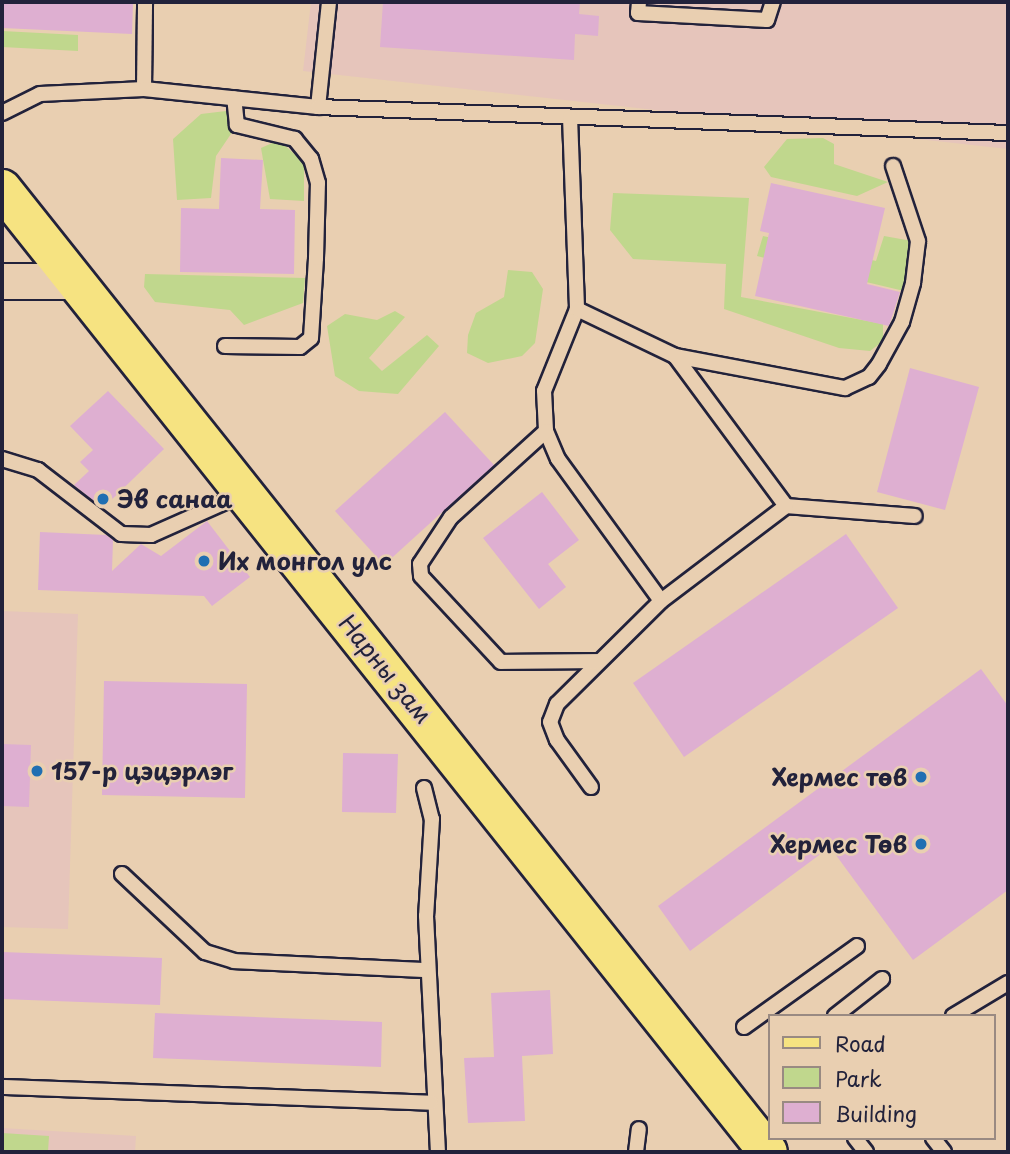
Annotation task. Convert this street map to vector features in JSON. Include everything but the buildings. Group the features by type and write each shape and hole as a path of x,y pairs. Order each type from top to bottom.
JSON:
{"main road":[{"name":"Нарны зам","path":"2,189 766,1141"}],"street":[{"path":"2,281 74,281"}],"lane":[{"path":"144,89 145,2"},
{"path":"318,107 329,2"},
{"path":"639,2 638,13 767,20 773,2"},
{"path":"2,113 40,94 144,89 318,107 1008,133"},
{"path":"225,346 300,347 311,338 316,258 318,183 311,159 295,139 237,125 234,98"},
{"path":"570,117 577,309 544,391 546,431 558,458 661,601"},
{"path":"577,309 675,356 845,388 869,377 902,322 913,283 918,241 893,166"},
{"path":"675,356 786,506"},
{"path":"546,431 451,517 420,564 421,576 501,662 597,661"},
{"path":"2,459 38,470 121,534 151,535 225,502 240,488"},
{"path":"591,787 550,722 557,704 597,661 661,601 786,506 915,516"},
{"path":"424,788 432,819 428,970 431,1103 438,1152"},
{"path":"122,874 205,952 234,961 428,970"},
{"path":"744,1027 857,946"},
{"path":"838,1014 882,979"},
{"path":"956,1014 1008,983"},
{"path":"2,1087 431,1103"},
{"path":"636,1152 639,1129"}],"shaded area":[{"path":"311,2 1008,2 1008,149 303,71"},
{"name":"157-р цэцэрлэг","path":"2,611 78,614 68,929 2,927"},
{"path":"2,1128 136,1136 135,1152 2,1152"}],"green space":[{"path":"2,31 78,35 78,51 2,47"},
{"path":"226,111 233,131 216,156 211,198 177,200 173,139 201,114"},
{"path":"823,138 834,144 834,164 888,182 857,196 771,177 764,167 787,139"},
{"path":"279,140 304,163 304,201 270,199 261,148"},
{"path":"613,193 749,198 741,297 883,324 883,341 870,351 839,348 724,309 726,264 633,259 610,230"},
{"path":"763,236 876,261 884,236 912,241 904,291 757,256"},
{"path":"508,270 532,272 543,289 535,343 522,356 488,363 467,353 468,335 476,313 504,297"},
{"path":"145,274 305,278 303,303 244,325 230,310 155,302 144,287"},
{"path":"395,311 405,317 369,358 382,371 427,335 439,346 398,394 359,391 335,376 327,326 345,314 377,320"},
{"path":"2,1133 49,1136 48,1152 2,1152"}],"place":[{"name":"Эв санаа","path":"103,499"},
{"name":"Их монгол улс","path":"204,561"},
{"name":"157-р цэцэрлэг","path":"37,771"},
{"name":"Хермес төв","path":"921,777"},
{"name":"Хермес Төв","path":"921,844"}]}
